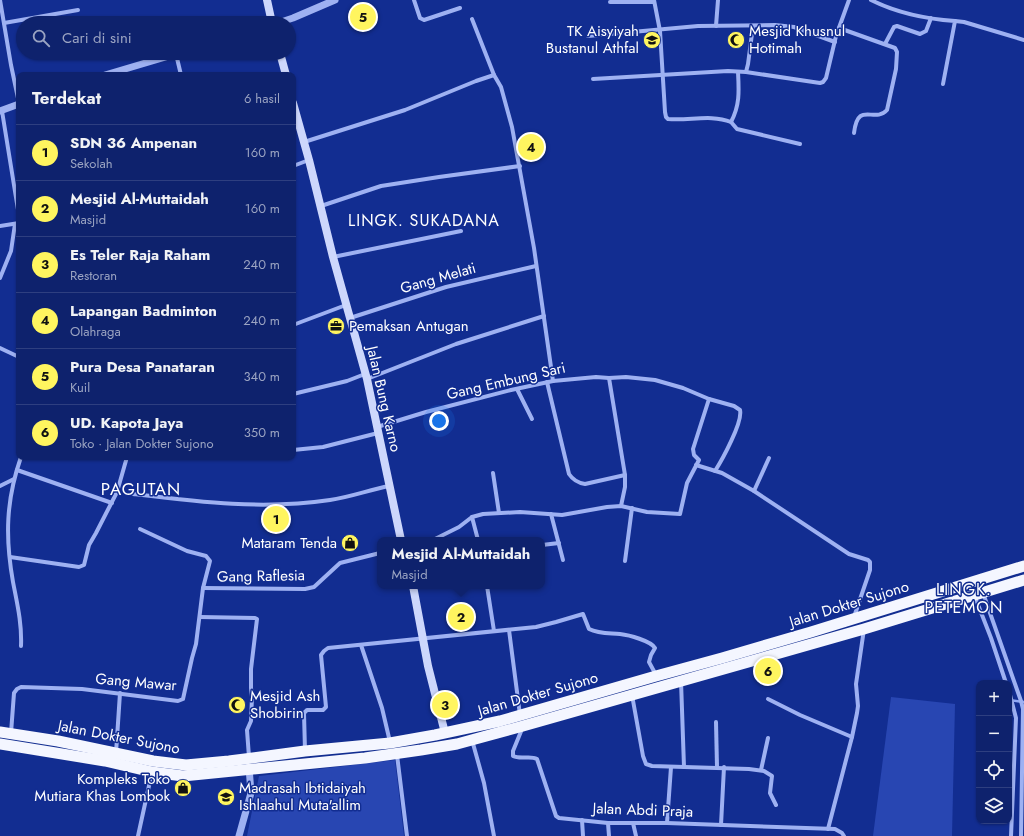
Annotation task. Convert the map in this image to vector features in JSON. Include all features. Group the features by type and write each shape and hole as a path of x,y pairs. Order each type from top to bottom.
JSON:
{"highway":[{"name":"Jalan Dokter Sujono","path":"5,733 58,741 153,761 186,765 249,764 305,751 390,743 445,734 522,721 598,692 722,658 854,619 1024,566"},
{"path":"0,744 105,761 152,772 183,776 249,764 397,754 472,740 522,721 600,704 864,629 1024,580"},
{"path":"956,587 959,600"},
{"path":"437,747 445,734 457,744"}],"main road":[{"path":"267,0 270,16"},
{"path":"282,60 285,72"},
{"name":"Jalan Bung Karno","path":"296,114 349,318 366,377 400,537"},
{"path":"414,589 423,639 445,734"}],"street":[{"path":"0,0 16,89"},
{"path":"296,17 335,0"},
{"path":"414,0 420,18 424,20 460,8"},
{"path":"716,26 718,0"},
{"path":"593,79 746,72 795,81 824,82 839,28 849,0"},
{"path":"871,0 894,10 930,18 964,22 1024,40"},
{"path":"610,2 654,1 660,30 665,112 668,119 723,119 731,122 737,129 800,144"},
{"path":"44,16 78,10"},
{"path":"885,44 894,27 897,26 920,34 926,31 930,18"},
{"path":"472,19 494,75 501,87 520,166 534,248 553,381"},
{"path":"4,23 16,21"},
{"path":"943,84 955,21"},
{"path":"588,36 681,27 775,25 794,27 835,42"},
{"path":"746,72 753,26"},
{"path":"839,28 895,48 897,52 896,69 887,110 882,114 866,114 860,116 855,122 854,132"},
{"path":"115,72 154,60"},
{"path":"178,60 180,72"},
{"path":"731,122 735,115 739,101 738,72"},
{"path":"304,142 405,110 494,75"},
{"path":"16,104 1,111 16,198"},
{"path":"296,165 309,160"},
{"path":"320,206 381,186 520,166"},
{"path":"0,226 16,224"},
{"path":"0,278 11,251 16,228"},
{"path":"333,257 461,231"},
{"name":"Gang Melati","path":"349,318 446,287 536,266"},
{"path":"296,324 346,305"},
{"path":"296,393 366,377 456,344 544,316"},
{"path":"0,348 16,356"},
{"name":"Gang Embung Sari","path":"296,450 331,445 378,430 426,412 518,391 546,382 580,378 626,377 655,380 683,388 709,399 734,406 740,410 741,415 732,439 715,471"},
{"path":"610,378 625,475 625,487 620,506"},
{"path":"546,382 569,474 573,479 577,482 585,484 625,475"},
{"path":"518,391 532,419"},
{"path":"440,537 460,528 472,517 483,514 520,512 569,514 620,506 647,512 678,515 681,513 687,483 699,459 694,454 693,449 709,399"},
{"path":"754,490 769,458"},
{"path":"20,460 16,470 9,503 7,526 12,580 21,625 21,646"},
{"path":"10,557 82,567 89,545 117,492 126,460"},
{"path":"696,465 722,473 754,490 849,554 868,560 870,562 870,570 854,619"},
{"path":"16,470 112,503"},
{"path":"493,473 499,513"},
{"path":"0,486 14,479"},
{"path":"133,494 202,502 275,505 330,500 389,486"},
{"path":"625,561 632,508"},
{"path":"551,514 563,560"},
{"path":"472,517 477,537"},
{"name":"Gang Mawar","path":"5,733 14,693 20,688 82,689 177,701 182,700 184,697 196,644 203,588 210,562 206,556 187,551 140,529"},
{"path":"545,544 559,542"},
{"name":"Gang Raflesia","path":"203,588 305,589 314,587 340,563 377,554"},
{"path":"487,589 494,631"},
{"path":"979,594 1005,680"},
{"path":"979,594 1020,699 1022,709 1021,836"},
{"path":"305,751 304,713 307,710 323,710 326,707 321,655 328,648 509,630 546,625 584,614 589,629 596,632 622,634 649,642 653,645 655,648 649,662 656,676"},
{"path":"200,617 255,618 257,621 251,669 251,721 248,730 251,793 239,836"},
{"path":"828,829 852,737 858,706 856,684 864,629"},
{"path":"509,630 522,721"},
{"path":"361,645 382,708 390,743"},
{"path":"681,681 684,767"},
{"path":"598,692 600,704"},
{"path":"116,753 120,693"},
{"path":"632,695 644,761 646,764 649,766 724,767 761,770 772,776 770,793 776,805"},
{"path":"768,699 800,715 852,737"},
{"path":"1012,699 1016,718 1012,836"},
{"name":"Jalan Abdi Praja","path":"522,721 513,751 513,756 517,758 534,757 537,759 556,816 559,818 633,823 835,829 839,831"},
{"path":"716,722 717,767"},
{"path":"761,770 768,738"},
{"path":"472,740 484,784 494,836"},
{"path":"397,754 408,836"},
{"path":"667,823 671,766"},
{"path":"721,825 724,767"},
{"path":"138,836 152,772"},
{"path":"582,820 583,836"},
{"path":"608,822 610,836"},
{"path":"633,823 636,836"},
{"path":"839,831 839,836"},
{"path":"839,831 844,836"}],"shaded area":[{"path":"891,697 955,704 952,836 873,836"},
{"path":"395,760 404,836 247,836 259,776"}],"waterway":[{"path":"1012,700 1024,702"}],"place":[{"name":"Pura Desa Panataran","path":"363,17"},
{"name":"TK Aisyiyah Bustanul Athfal","path":"652,40"},
{"name":"Mesjid Khusnul Hotimah","path":"736,40"},
{"name":"Lapangan Badminton","path":"531,147"},
{"name":"Pemaksan Antugan","path":"336,326"},
{"name":"SDN 36 Ampenan","path":"276,519"},
{"name":"Mataram Tenda","path":"350,543"},
{"name":"Mesjid Al-Muttaidah","path":"461,617"},
{"name":"UD. Kapota Jaya","path":"768,671"},
{"name":"Mesjid Ash Shobirin","path":"237,705"},
{"name":"Es Teler Raja Raham","path":"445,705"},
{"name":"Kompleks Toko Mutiara Khas Lombok","path":"183,788"},
{"name":"Madrasah Ibtidaiyah Ishlaahul Muta'allim","path":"226,797"}],"district":[{"name":"LINGK. SUKADANA","path":"424,220"},
{"name":"PAGUTAN","path":"141,489"},
{"name":"LINGK. PETEMON","path":"964,598"}]}
